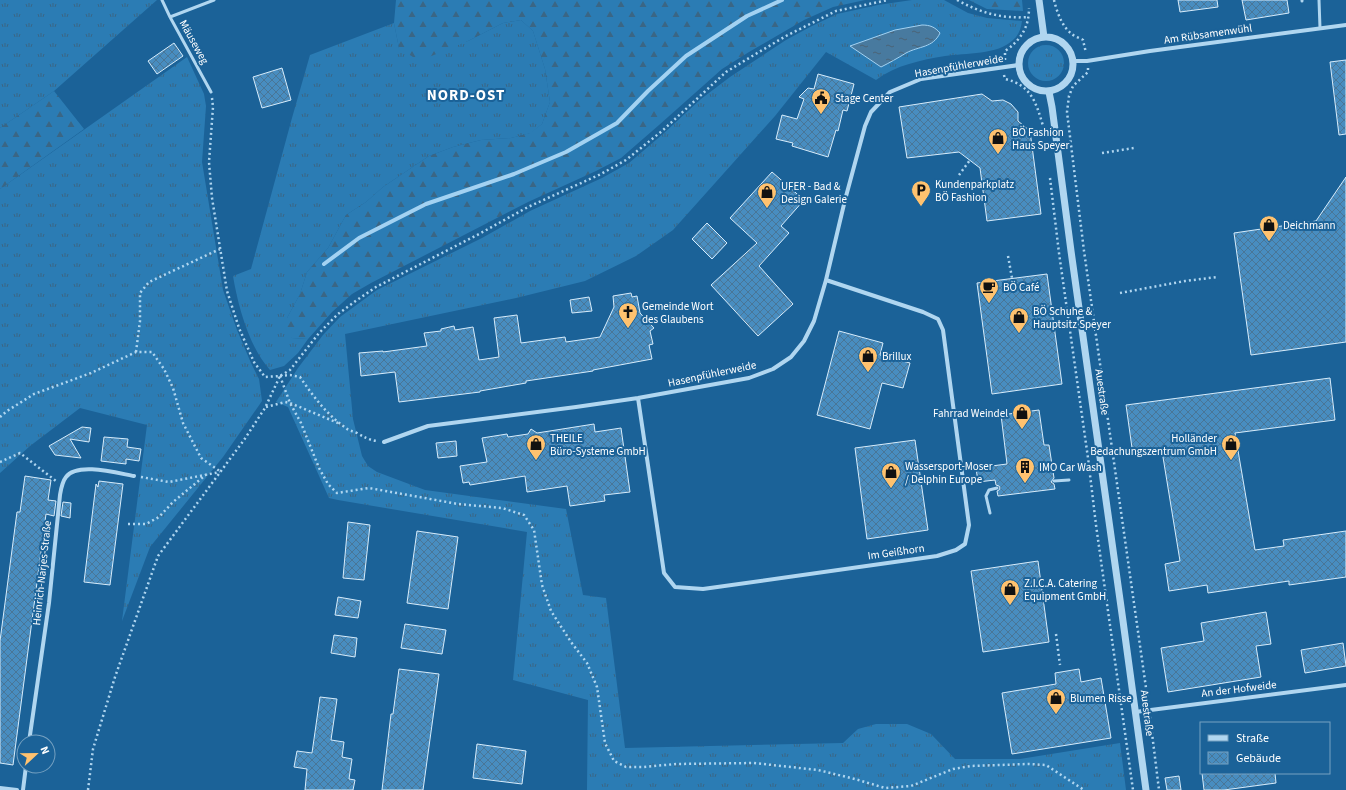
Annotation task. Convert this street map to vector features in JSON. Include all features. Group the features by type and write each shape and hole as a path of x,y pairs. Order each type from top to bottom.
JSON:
{"street":[{"path":"1038,0 1044,37"},
{"name":"Am Rübsamenwühl","path":"1074,61 1087,61 1150,51 1346,25"},
{"path":"1044,37 1053,37 1061,41 1068,47 1074,61 1074,68 1067,82 1059,89 1049,92 1033,88 1025,81 1020,72 1019,65 1022,51 1028,44 1036,39 1044,37"},
{"name":"Hasenpfühlerweide","path":"384,442 428,426 576,408 638,398 749,378 773,369 791,358 804,341 814,321 826,280 865,126 872,112 890,92 921,79 1019,65"},
{"name":"Auestraße","path":"1049,92 1146,790"},
{"name":"Im Geißhorn","path":"638,398 664,573 675,587 703,589 937,556 956,550 966,544 969,526 943,330 938,319 923,312 826,280"},
{"path":"62,485 66,477 72,472 79,470 134,476"},
{"name":"Heinrich-Narjes-Straße","path":"30,734 49,603 62,485"},
{"name":"An der Hofweide","path":"1135,712 1346,685"},
{"path":"23,790 25,774"},
{"path":"0,788 17,790"}],"lane":[{"name":"Mäuseweg","path":"162,0 211,92"},
{"path":"170,17 214,0"},
{"path":"1319,0 1320,28"},
{"path":"1054,481 1069,480"},
{"path":"990,513 986,496 989,490 996,488"}],"path":[{"path":"88,790 93,749 115,677 158,556 244,440 265,408 280,376 290,370 319,333 338,314 376,287 528,207 601,174 626,160 662,132 726,72 786,36 836,11 888,0"},
{"path":"957,0 971,8 989,14 1029,17"},
{"path":"211,92 213,107 209,162 212,198 220,249 227,291 239,328 254,362 265,377 290,375 300,378 318,402 340,424 348,430 367,439 384,442"},
{"path":"1068,106 1067,112 1084,251 1150,709 1159,790"},
{"path":"1039,110 1044,126"},
{"path":"1102,154 1134,148"},
{"path":"959,175 970,160"},
{"path":"1049,171 1133,790"},
{"path":"136,352 140,321 140,293 149,282 220,249"},
{"path":"1008,256 1012,278"},
{"path":"1120,293 1185,281 1217,277"},
{"path":"0,417 34,394 91,373 136,352 152,352 164,369 173,388 183,423 201,458 221,472"},
{"path":"280,376 290,402 302,423 319,468 328,484 337,492 369,488 458,504 502,508 524,515 534,530 542,585 551,611 571,642 587,663 597,688 605,743 614,761 626,767 754,762 818,770 886,788 911,786 953,769 971,766 1028,764 1046,765 1084,790"},
{"path":"265,408 290,402 340,424"},
{"path":"0,462 20,453 62,485"},
{"path":"134,476 169,482 208,473 221,472"},
{"path":"128,524 146,524 159,517 173,502 208,473"},
{"path":"1056,634 1060,666"}],"green space":[{"path":"0,0 157,0 54,91 0,128"},
{"path":"396,0 865,0 833,7 804,20 749,52 722,69 621,158 528,202 371,283 352,294 332,312 308,339 292,338 285,329 287,318 300,294 307,272 328,248 346,215 366,202 383,187 429,156 453,147 481,140 511,138 530,133 542,124 550,102 545,69 533,31 521,20 503,23 468,41 429,57 413,57 399,48 394,23"},
{"path":"912,0 944,0 968,13 987,18 1022,21 1021,26 1015,38 1007,45 999,48 990,51 945,56 918,61 892,70 876,80 826,52 775,116 673,230 636,256 585,281 516,298 345,334 353,419 362,456 368,466 377,472 425,490 566,509 583,595 606,598 625,748 843,743 858,729 876,724 907,724 931,734 955,759 1020,759 1120,743 1126,790 587,790 588,700 513,680 527,532 329,498 288,407 276,402 298,368 323,335 340,317 377,290 482,238 530,211 602,178 629,163 701,99 730,77 786,40 837,14 878,5"},
{"path":"969,0 1022,0 1023,11 987,9"},
{"path":"521,20 533,31 545,69 550,102 542,124 531,133 511,138 481,140 453,147 429,156 383,187 366,202 346,215 328,248 307,272 300,294 287,318 292,338 308,339 298,353 284,366 270,370 256,350 250,338 241,313 233,276 251,269 310,55 394,23 399,48 468,41 503,23"},
{"path":"1046,45 1056,48 1061,53 1064,63 1061,73 1056,78 1046,81 1036,78 1031,73 1028,63 1031,53 1036,48"},
{"path":"187,57 204,94 206,106 202,162 223,290 237,330 259,379 262,401 223,457 150,547 122,621 147,425 80,408 30,446 0,473 0,189"},
{"path":"54,91 84,129 0,189 0,128"}],"water":[{"path":"922,25 930,26 936,29 940,33 937,38 930,44 906,53 881,67 850,46 895,30"}],"building":[{"path":"1178,0 1217,0 1218,7 1180,12"},
{"path":"1242,0 1287,0 1289,13 1246,20"},
{"path":"174,43 183,56 157,74 148,61"},
{"path":"1346,60 1346,134 1339,135 1330,62"},
{"path":"282,68 291,100 262,108 253,77"},
{"path":"818,74 854,84 847,111 843,110 838,131 836,130 828,157 792,146 793,143 776,139 782,115 797,119 804,99 799,97 808,88 814,89"},
{"name":"BÖ Fashion Haus Speyer","path":"982,94 992,101 1003,100 1011,104 1018,112 1018,121 1030,131 1041,214 987,221 980,168 959,152 907,158 899,107"},
{"path":"772,172 804,200 781,226 789,233 759,266 793,304 758,336 711,285 757,243 730,218"},
{"path":"1346,177 1346,342 1251,355 1234,233 1316,221"},
{"path":"707,223 727,243 712,259 692,239"},
{"name":"BÖ Schuhe & Hauptsitz Speyer","path":"1047,274 1062,384 992,394 977,283"},
{"path":"631,293 632,297 637,296 640,313 654,328 650,331 653,344 649,345 652,359 593,371 526,381 526,383 480,392 399,402 395,372 361,376 359,353 383,352 427,346 424,333 441,331 441,329 454,326 455,330 473,327 479,360 499,357 494,318 517,315 521,343 565,337 566,342 600,337 614,307 613,296"},
{"path":"589,297 592,311 572,313 570,300"},
{"name":"Brillux","path":"839,331 883,343 880,355 910,363 903,388 882,383 870,429 817,415"},
{"path":"1330,378 1335,420 1235,433 1255,550 1284,546 1283,540 1346,531 1346,577 1289,585 1289,581 1208,593 1207,585 1169,591 1165,564 1180,561 1162,451 1133,455 1126,405"},
{"name":"Fahrrad Weindel","path":"1039,410 1044,445 1049,445 1054,478 1051,482 1054,484 1055,489 998,496 997,491 1000,488 996,485 995,480 978,482 976,468 1007,464 1001,415"},
{"path":"594,424 595,432 621,428 630,492 604,495 605,501 570,506 567,486 527,492 525,476 470,485 469,482 463,483 460,466 487,462 482,438 507,434 508,437 528,434 531,429 537,433"},
{"path":"82,427 91,428 89,442 70,439 81,458 55,455 49,446"},
{"path":"104,437 128,439 127,447 141,449 139,461 126,459 126,464 101,461"},
{"name":"Wassersport-Moser / Delphin Europe","path":"915,440 928,530 867,539 855,448"},
{"path":"456,441 457,456 438,458 436,443"},
{"path":"25,476 51,480 48,500 56,501 54,516 46,514 13,765 0,763 0,641 17,512 20,512"},
{"path":"99,481 123,484 110,585 84,582 96,484 98,487"},
{"path":"63,502 71,503 70,518 61,516"},
{"path":"348,522 370,525 364,580 343,578"},
{"path":"417,531 458,537 448,609 407,603"},
{"name":"Z.I.C.A. Catering Equipment GmbH","path":"1038,561 1049,642 983,652 971,571"},
{"path":"338,597 361,601 358,618 335,615"},
{"path":"1266,612 1271,644 1256,646 1261,677 1168,692 1161,648 1204,641 1201,623"},
{"path":"405,624 446,630 442,654 401,648"},
{"path":"334,635 357,638 355,657 331,653"},
{"path":"1343,643 1346,666 1305,673 1301,650"},
{"path":"399,669 439,674 423,790 382,790 391,714 393,714"},
{"name":"Blumen Risse","path":"1079,669 1081,682 1101,678 1111,738 1012,754 1002,693 1056,684 1055,673"},
{"path":"320,697 337,699 331,740 344,742 342,757 352,759 349,779 355,780 353,790 305,790 307,769 294,767 297,751 312,753"},
{"path":"477,744 526,751 522,784 473,778"},
{"path":"1202,774 1275,774 1276,783 1224,790 1204,790"},
{"path":"1179,776 1181,790 1167,790 1165,778"}],"waterway":[{"path":"324,264 359,238 426,204 514,174 566,152 617,123 648,91 686,56 747,16 782,0"}],"place":[{"name":"Stage Center","path":"821,115"},
{"name":"BÖ Fashion Haus Speyer","path":"998,155"},
{"name":"Kundenparkplatz BÖ Fashion","path":"921,207"},
{"name":"UFER - Bad & Design Galerie","path":"767,209"},
{"name":"Deichmann","path":"1269,242"},
{"name":"BÖ Café","path":"989,304"},
{"name":"Gemeinde Wort des Glaubens","path":"628,329"},
{"name":"BÖ Schuhe & Hauptsitz Speyer","path":"1019,334"},
{"name":"Brillux","path":"868,373"},
{"name":"Fahrrad Weindel","path":"1022,430"},
{"name":"THEILE Büro-Systeme GmbH","path":"536,461"},
{"name":"Holländer Bedachungszentrum GmbH","path":"1231,461"},
{"name":"IMO Car Wash","path":"1025,484"},
{"name":"Wassersport-Moser / Delphin Europe","path":"891,489"},
{"name":"Z.I.C.A. Catering Equipment GmbH","path":"1010,606"},
{"name":"Blumen Risse","path":"1056,715"}],"district":[{"name":"NORD-OST","path":"466,95"}]}
